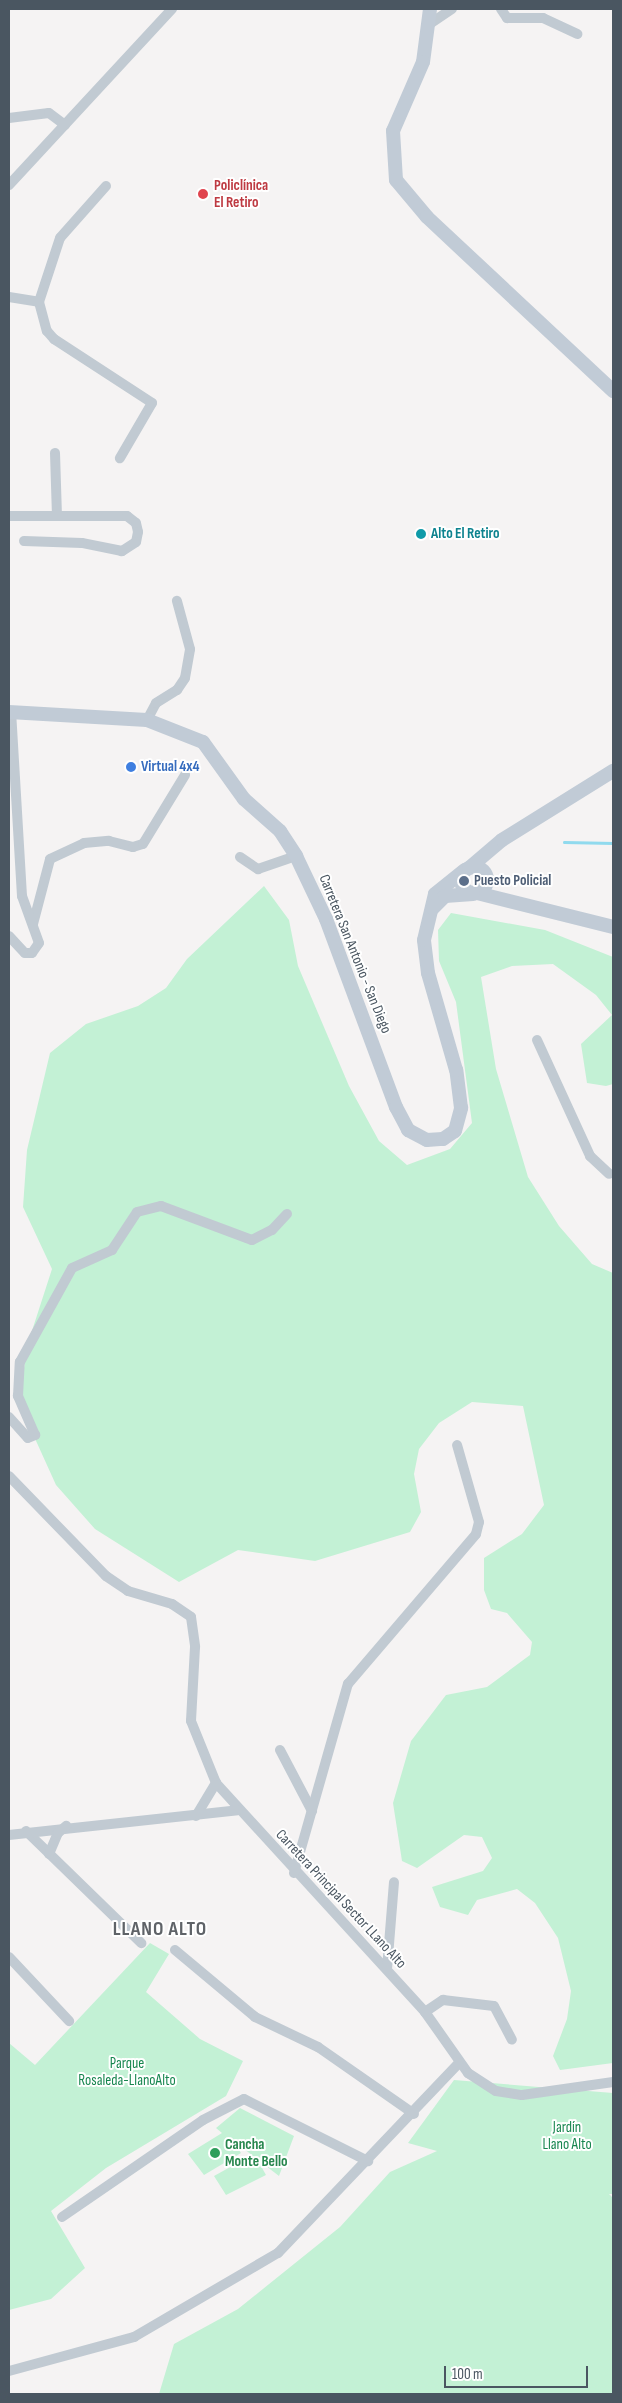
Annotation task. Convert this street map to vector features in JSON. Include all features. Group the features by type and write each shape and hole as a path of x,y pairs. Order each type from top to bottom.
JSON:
{"street":[{"path":"9,185 172,9"},
{"path":"430,9 422,62 393,131 396,180 428,217 613,391"},
{"path":"428,25 453,9"},
{"path":"501,9 506,18 543,18 577,34"},
{"path":"9,118 50,113 66,125"},
{"path":"106,186 60,238 39,302 54,339 152,403 120,458"},
{"path":"9,297 39,302"},
{"path":"55,453 57,516"},
{"path":"9,516 132,517 136,542 110,551 82,543 24,541"},
{"path":"147,720 156,703 177,690 185,678 190,649 177,601"},
{"path":"9,936 16,946 32,953 39,943 22,896 14,858 10,712"},
{"name":"Carretera San Antonio - San Diego","path":"10,712 147,720 203,742 244,799 280,832 296,856 333,936 396,1107 408,1130 427,1140 443,1139 455,1131 461,1108 456,1070 428,973 424,940 428,912 439,889 510,836"},
{"path":"475,894 487,878 491,859 510,836 613,771"},
{"path":"33,924 50,860 84,843 139,846 185,775"},
{"path":"240,857 258,869 296,856"},
{"path":"475,894 461,884 467,869 478,868 487,878 501,901"},
{"path":"428,912 445,896 475,894 613,927"},
{"path":"537,1040 590,1156 612,1173"},
{"path":"9,1417 28,1438 35,1435 18,1396 20,1362 72,1268 112,1250 137,1212 152,1205 165,1206 252,1240 272,1230 287,1214"},
{"path":"294,1873 348,1684 476,1534 479,1522 457,1445"},
{"name":"Carretera Principal Sector LLano Alto","path":"9,1476 106,1576 128,1591 172,1604 191,1617 195,1626 190,1721 216,1783 294,1873 387,1969 425,2012 460,2063 478,2083 522,2095 613,2082"},
{"path":"280,1750 312,1811"},
{"path":"196,1816 216,1783"},
{"path":"9,1835 67,1826 196,1816 238,1810"},
{"path":"49,1854 58,1833 67,1826"},
{"path":"26,1831 141,1943"},
{"path":"387,1969 394,1882"},
{"path":"175,1950 255,2017 318,2047 414,2114"},
{"path":"9,1957 69,2021"},
{"path":"425,2012 442,2000 494,2006 512,2040"},
{"path":"9,2371 134,2337 278,2254 414,2114 460,2063"},
{"path":"62,2217 203,2120 244,2099 368,2161"}],"green space":[{"path":"264,886 289,920 298,966 349,1086 379,1141 407,1165 450,1149 472,1123 456,1002 439,961 438,930 451,913 545,930 613,957 613,1084 606,1086 587,1083 581,1044 612,1015 596,995 553,964 512,966 481,977 496,1069 528,1177 559,1226 592,1264 613,1273 613,2063 560,2070 553,2056 567,2019 571,1991 558,1938 535,1903 517,1889 477,1900 468,1915 440,1907 432,1887 483,1871 492,1858 482,1837 464,1835 417,1868 402,1861 393,1803 411,1741 446,1695 487,1687 530,1655 532,1642 507,1613 491,1609 484,1590 484,1558 522,1534 544,1505 523,1406 472,1402 439,1423 419,1449 414,1474 421,1512 410,1532 315,1561 238,1550 179,1582 95,1529 56,1485 18,1401 29,1340 52,1269 23,1207 27,1150 50,1053 86,1024 138,1006 166,988 187,959"},
{"name":"Parque Rosaleda-LlanoAlto","path":"150,1943 169,1954 146,1992 200,2039 243,2061 226,2096 106,2168 51,2211 85,2268 51,2299 9,2310 9,2043 35,2065"},
{"name":"Jardín Llano Alto","path":"454,2080 613,2093 613,2194 609,2194 613,2198 613,2394 159,2394 174,2344 238,2309 340,2227 390,2172 437,2151 408,2143"},
{"path":"240,2108 294,2136 279,2176 257,2159 266,2175 226,2195 214,2176 252,2155 232,2140 241,2153 204,2175 188,2154 222,2133 216,2128"}],"waterway":[{"path":"564,842 613,843"}],"place":[{"name":"Policlínica El Retiro","path":"203,194"},
{"name":"Alto El Retiro","path":"421,534"},
{"name":"Virtual 4x4","path":"131,767"},
{"name":"Puesto Policial","path":"464,881"},
{"name":"Cancha Monte Bello","path":"215,2153"}],"district":[{"name":"LLANO ALTO","path":"160,1929"}]}
